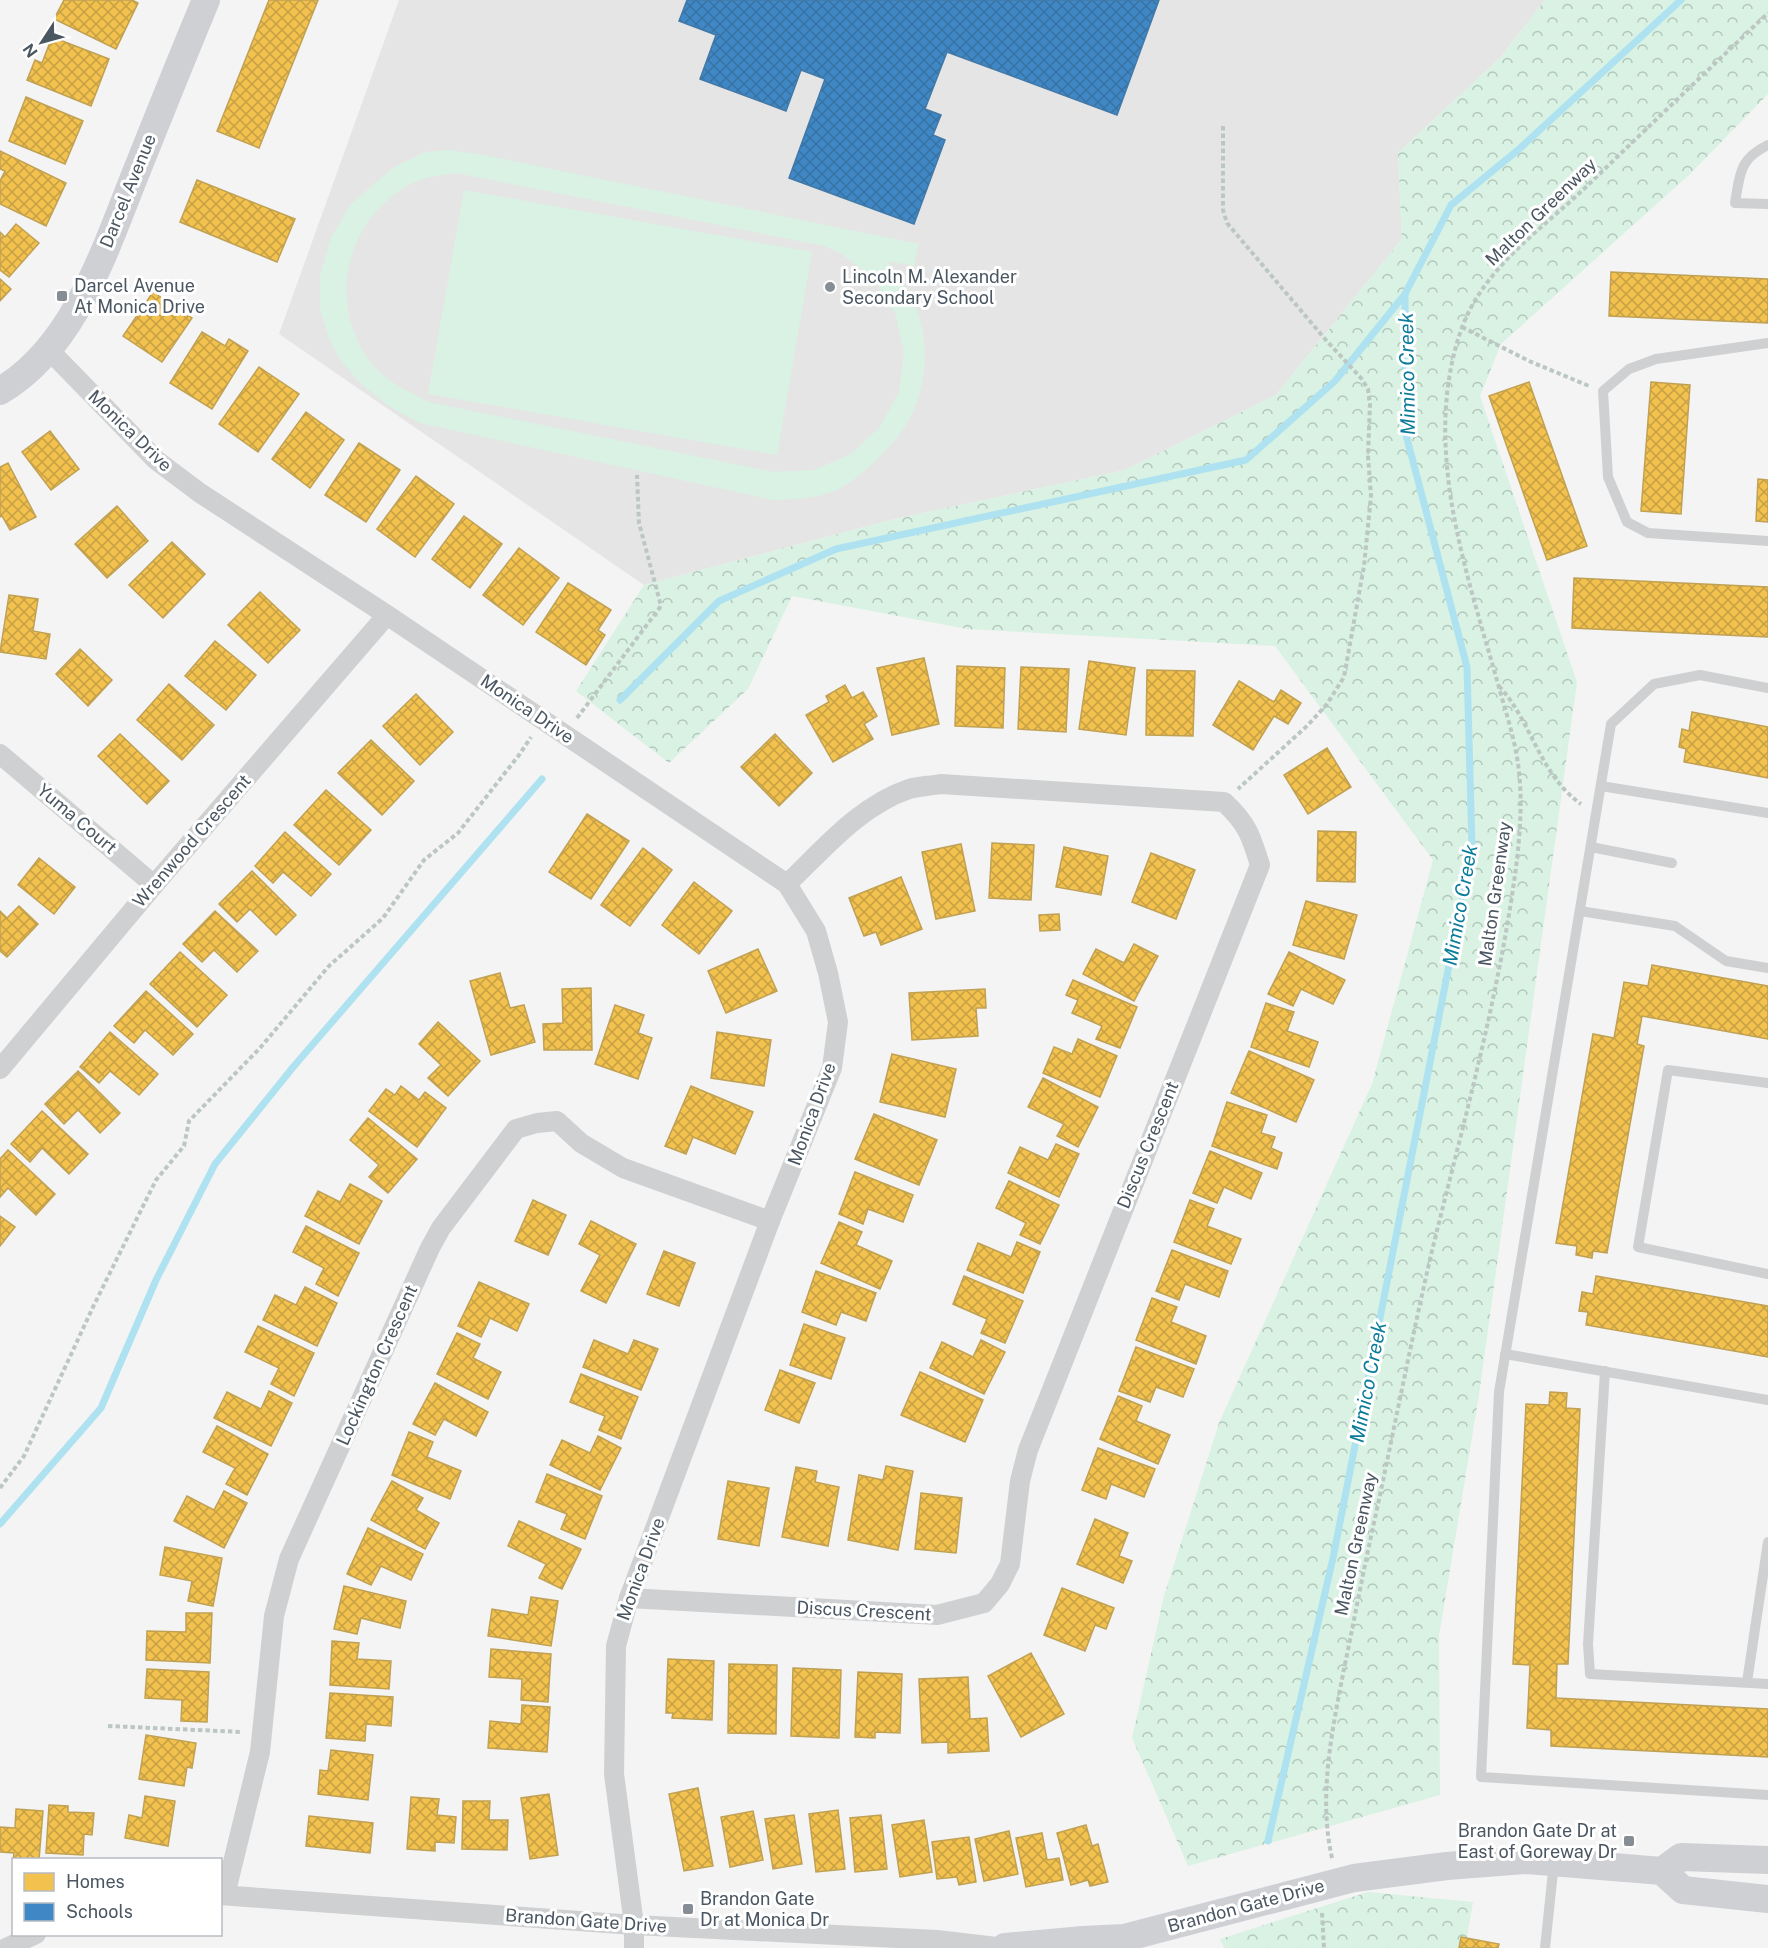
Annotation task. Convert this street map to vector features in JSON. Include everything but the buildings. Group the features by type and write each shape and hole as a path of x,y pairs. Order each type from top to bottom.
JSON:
{"street":[{"name":"Darcel Avenue","path":"0,391 49,350 80,303 103,253 206,0"},
{"name":"Monica Drive","path":"49,350 156,460 200,493 387,615 787,884 816,931 838,1022 832,1068 770,1221 629,1598 616,1646 614,1774 634,1925 634,1948"},
{"name":"Wrenwood Crescent","path":"0,1069 154,885 387,615"},
{"name":"Yuma Court","path":"0,754 154,885"},
{"path":"787,884 855,819 881,801 910,789 941,784 1224,802"},
{"name":"Discus Crescent","path":"629,1598 937,1615 984,1603 1000,1584 1011,1564 1020,1480 1028,1450 1260,865 1250,834 1224,802"},
{"name":"Lockington Crescent","path":"223,1895 264,1733 274,1616 289,1558 430,1248 441,1228 516,1129 537,1123 557,1121 580,1143 623,1168 770,1221"},
{"path":"1768,1860 1682,1857 1662,1871 1683,1890 1768,1899"},
{"name":"Brandon Gate Drive","path":"223,1895 634,1925 937,1940 1005,1948 1124,1938 1354,1878 1446,1866 1527,1860 1662,1871"},
{"path":"6,1948 34,1936"}],"lane":[{"path":"1768,145 1752,153 1740,172 1735,203 1768,204"},
{"path":"1768,343 1656,358 1629,369 1603,392 1608,477 1627,522 1648,533 1768,540"},
{"path":"1768,688 1700,675 1654,684 1611,724 1498,1392 1480,1777 1768,1795"},
{"path":"1601,786 1768,813"},
{"path":"1591,847 1672,863"},
{"path":"1580,911 1675,926 1726,961 1768,968"},
{"path":"1768,1083 1668,1070 1638,1247 1768,1274"},
{"path":"1505,1354 1768,1400"},
{"path":"1605,1371 1588,1644 1590,1674 1768,1684"},
{"path":"1747,1682 1768,1542"},
{"path":"1545,1948 1554,1862"}],"path":[{"name":"Malton Greenway","path":"1332,1862 1327,1837 1326,1800 1330,1752 1341,1688 1429,1264 1496,989 1515,878 1520,773 1514,738 1451,502 1445,452 1444,406 1462,327 1482,290 1530,236 1579,194 1768,14"},
{"path":"1223,126 1223,210 1227,223 1368,389 1370,404 1368,456 1371,496 1364,566 1344,677 1327,704 1308,725 1224,802"},
{"path":"1462,327 1529,361 1603,392"},
{"path":"0,1488 24,1456 93,1307 156,1180 184,1146 189,1121 260,1048 329,966 383,918 424,860 458,833 519,755 542,720 579,717 661,606 639,523 637,475"},
{"path":"1498,685 1518,711 1551,774 1568,795 1596,815"},
{"path":"108,1726 264,1733"},
{"path":"1322,1909 1324,1948"}],"shaded area":[{"name":"Lincoln M. Alexander Secondary School","path":"399,0 1545,0 1500,58 1398,153 1402,239 1276,395 1125,470 895,519 644,585 279,334"}],"green space":[{"path":"1545,0 1768,0 1768,94 1690,174 1501,344 1480,396 1577,682 1479,1395 1439,1636 1440,1795 1188,1866 1132,1738 1164,1596 1219,1423 1372,1084 1433,860 1275,646 967,629 792,596 748,689 669,763 576,691 644,585 895,519 1125,470 1276,395 1402,239 1398,153 1500,58"},
{"path":"449,150 484,155 919,244 914,266 887,261 914,304 923,332 925,356 923,380 912,414 900,434 882,454 844,486 818,496 773,500 420,423 387,405 359,382 340,360 329,338 320,309 320,276 331,237 351,204 394,167 425,152","holes":["456,173 824,246 842,254 874,279 895,313 904,352 899,392 880,427 851,454 814,470 774,472 429,402 396,385 375,367 355,336 348,310 347,283 351,258 361,233 376,212 396,194 420,180"]},
{"path":"464,190 812,252 777,455 428,394"},
{"path":"1368,1892 1473,1902 1465,1948 1224,1948 1220,1939"}],"waterway":[{"name":"Mimico Creek","path":"1268,1841 1333,1558 1472,848 1467,667 1405,431 1405,294 1451,205 1518,150 1681,0"},
{"path":"620,700 719,601 836,549 1246,460 1335,381 1405,294"},
{"path":"0,1524 101,1408 156,1280 215,1164 294,1066 542,779"}],"place":[{"name":"Lincoln M. Alexander Secondary School","path":"830,287"},
{"name":"Darcel Avenue At Monica Drive","path":"62,296"},
{"name":"Brandon Gate Dr at East of Goreway Dr","path":"1629,1841"},
{"name":"Brandon Gate Dr at Monica Dr","path":"688,1909"}]}
